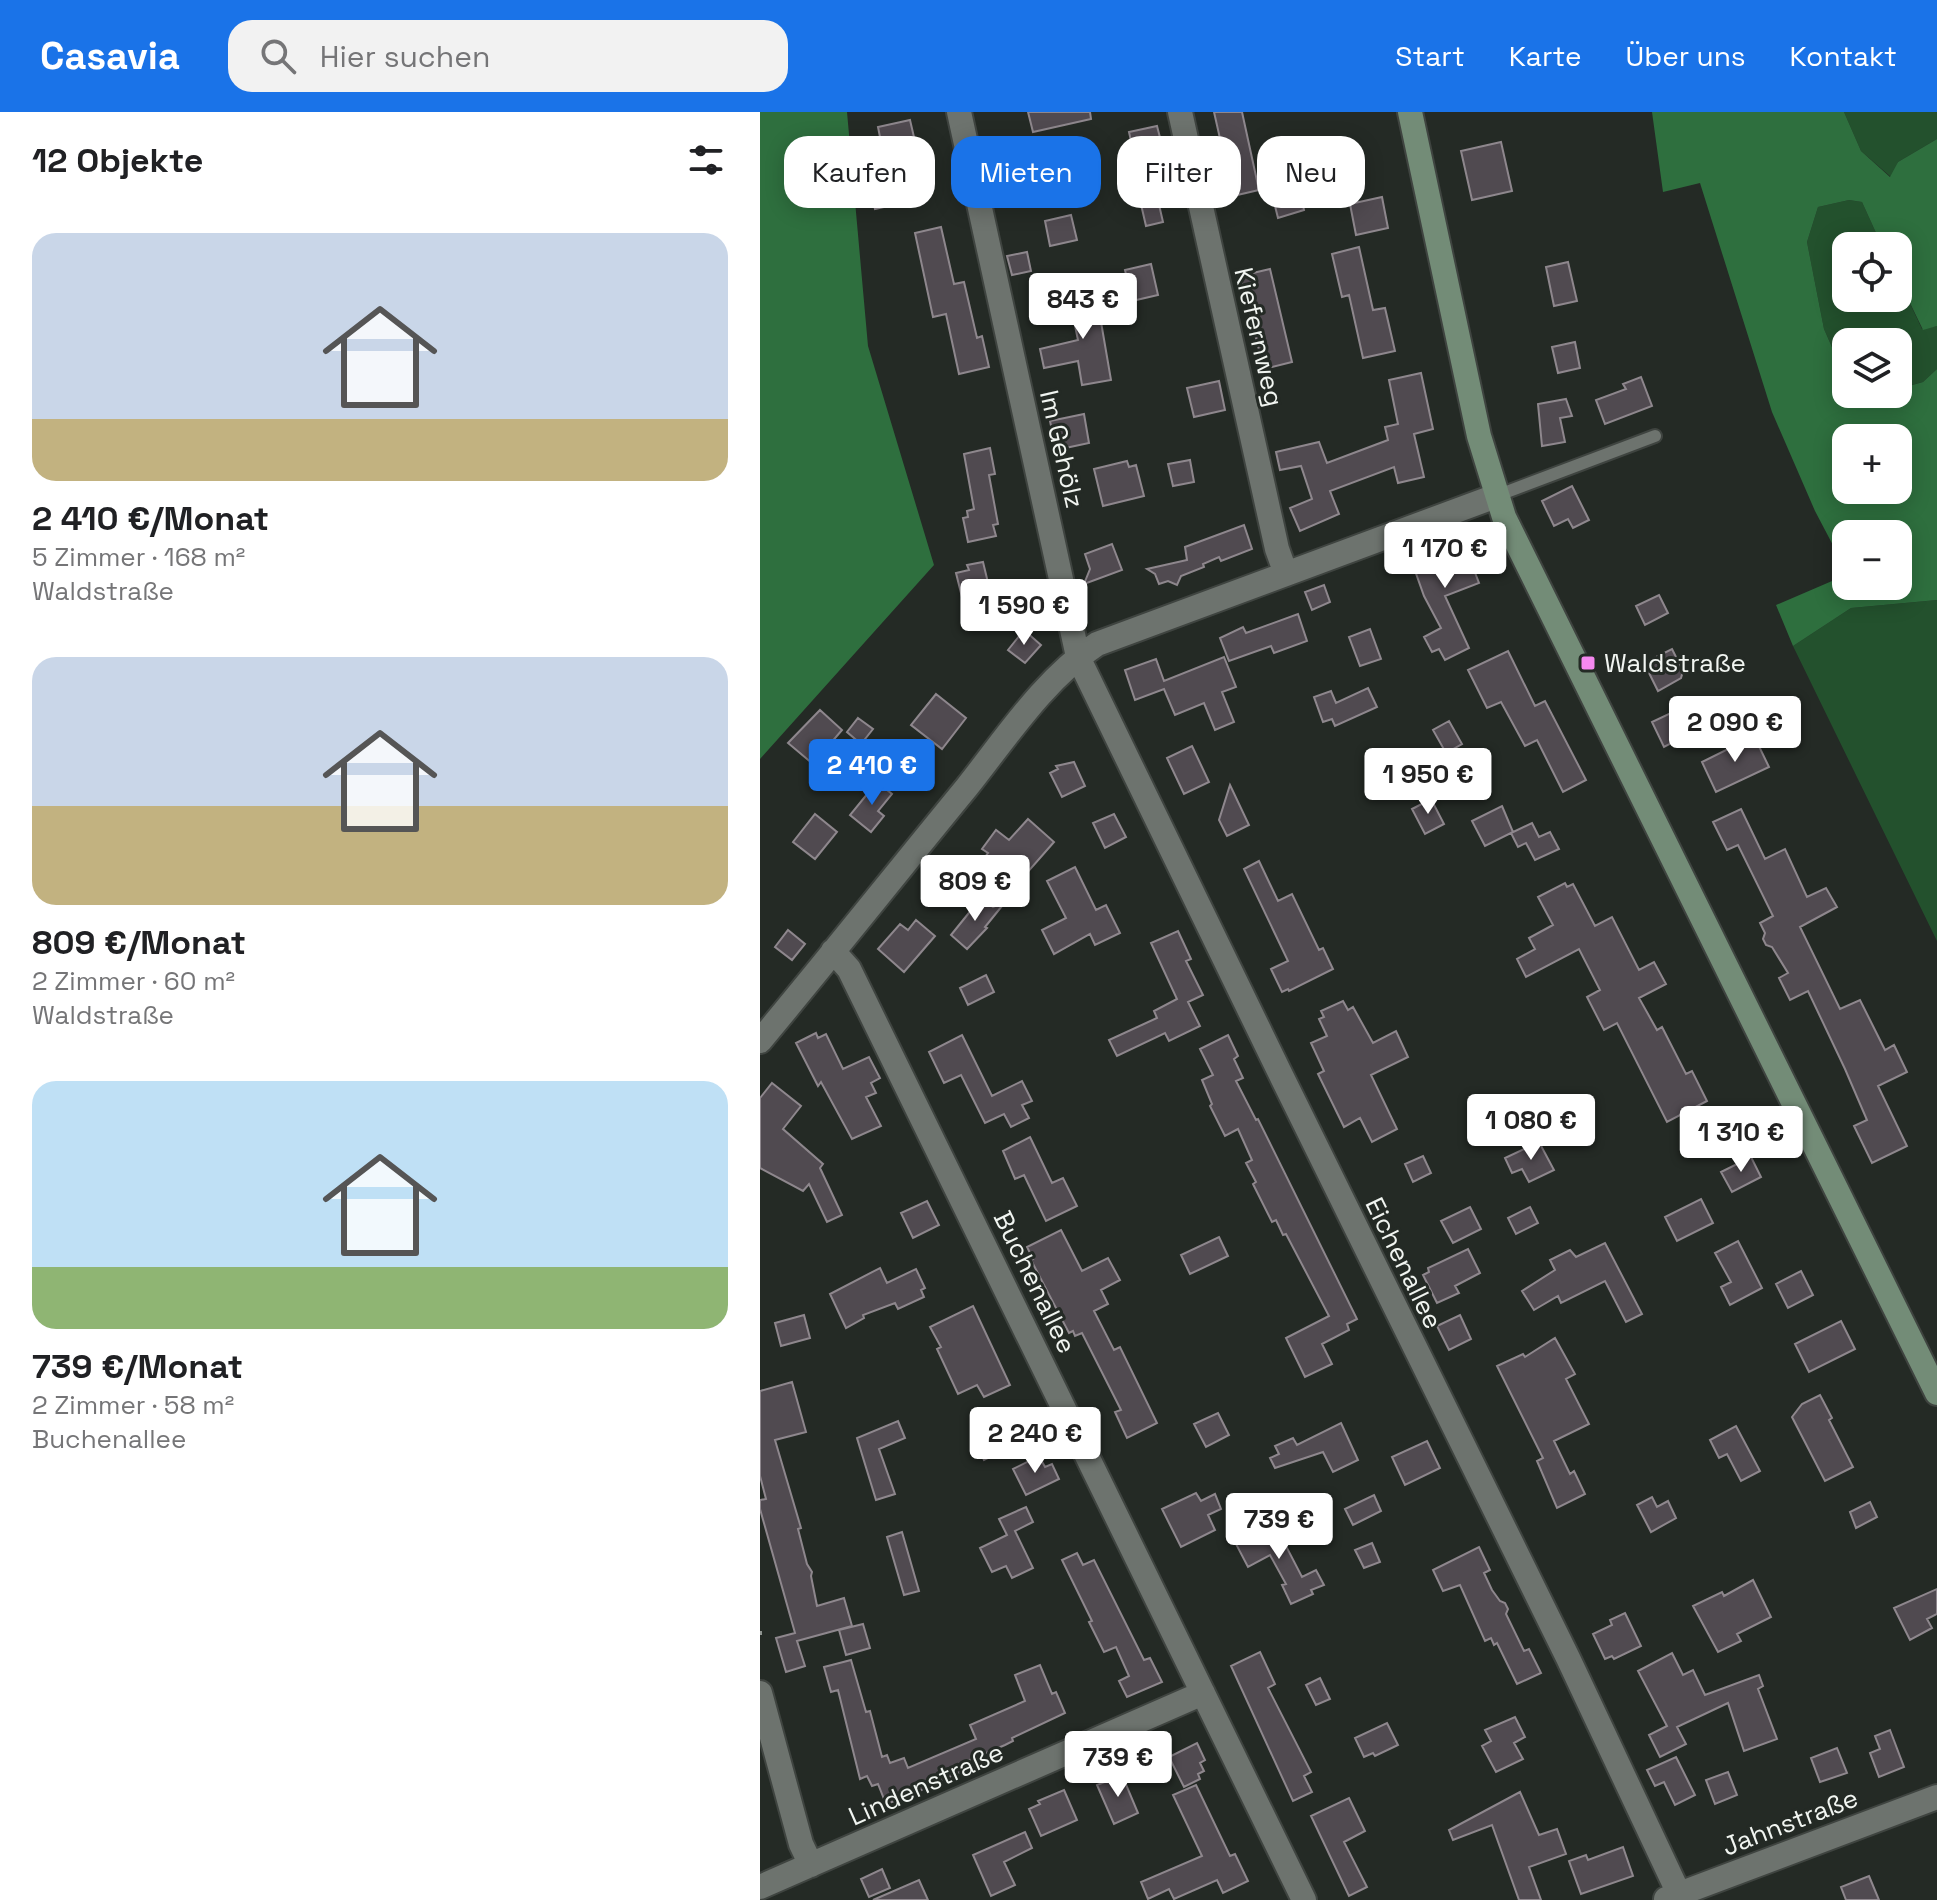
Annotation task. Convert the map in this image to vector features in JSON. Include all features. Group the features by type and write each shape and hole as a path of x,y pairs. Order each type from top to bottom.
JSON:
{"street":[{"name":"Im Gehölz","path":"959,112 1078,657"},
{"name":"Kiefernweg","path":"1180,112 1277,549 1286,574"},
{"path":"1410,112 1479,436 1496,496 1937,1393"},
{"path":"760,1041 1045,691 1078,657 1097,644 1496,496"},
{"name":"Eichenallee","path":"1078,657 1568,1658 1671,1897"},
{"name":"Buchenallee","path":"833,951 849,969 923,1115 1304,1900"},
{"path":"760,1693 801,1844 811,1865"},
{"name":"Lindenstraße","path":"760,1887 1203,1693"},
{"name":"Jahnstraße","path":"1671,1897 1937,1797"}],"lane":[{"path":"1496,496 1655,436"}],"green space":[{"path":"760,112 847,112 849,136 784,136 784,208 856,208 868,346 934,565 760,759"},
{"path":"1652,112 1844,112 1861,151 1890,177 1898,162 1937,139 1937,326 1923,330 1912,307 1912,232 1876,232 1862,202 1849,200 1818,207 1807,242 1824,329 1832,347 1832,408 1912,408 1912,385 1923,382 1937,369 1937,600 1851,608 1793,646 1776,605 1832,581 1832,600 1912,600 1912,520 1832,520 1832,543 1772,412 1700,183 1663,192"},
{"path":"1844,112 1937,112 1937,139 1898,162 1891,177 1861,151"},
{"path":"1849,200 1862,202 1876,232 1832,232 1832,312 1912,312 1912,308 1922,329 1937,326 1937,369 1923,382 1912,385 1912,328 1832,328 1832,347 1824,329 1807,242 1818,207"},
{"path":"1937,600 1937,941 1793,646 1851,608"}],"building":[{"path":"1028,112 1090,112 1091,119 1033,132"},
{"path":"1214,112 1242,112 1257,190 1241,194 1241,136 1219,136"},
{"path":"910,120 914,136 880,136 878,127"},
{"path":"1157,126 1160,136 1130,136 1129,132"},
{"path":"1501,142 1512,191 1472,200 1461,151"},
{"path":"1382,197 1388,228 1356,235 1351,208 1365,208 1365,201"},
{"path":"1142,208 1160,208 1163,222 1146,226"},
{"path":"1276,208 1304,208 1304,210 1278,218"},
{"path":"1071,215 1077,240 1050,246 1045,221"},
{"path":"941,227 954,284 964,282 977,338 982,336 989,367 959,374 946,314 933,317 915,233"},
{"path":"1359,247 1373,310 1385,308 1395,351 1363,358 1349,295 1342,297 1332,254"},
{"path":"1027,252 1031,271 1012,275 1007,256"},
{"path":"1568,262 1577,301 1554,306 1546,267"},
{"path":"1151,264 1158,295 1132,301 1125,270"},
{"path":"1270,269 1292,362 1264,369 1240,276"},
{"path":"1095,287 1111,380 1082,385 1078,361 1044,368 1040,349 1078,340 1068,292"},
{"path":"1575,342 1580,368 1558,373 1552,347"},
{"path":"1421,373 1433,429 1414,434 1424,477 1398,483 1394,467 1330,491 1339,514 1300,531 1290,508 1312,499 1301,466 1280,470 1276,452 1319,442 1327,463 1388,440 1385,427 1398,424 1389,380"},
{"path":"1641,377 1652,406 1605,424 1596,400 1626,389 1623,384"},
{"path":"1219,381 1225,410 1194,417 1187,388"},
{"path":"1566,399 1572,416 1560,418 1565,442 1542,446 1538,404"},
{"path":"1084,414 1089,443 1056,450 1050,421"},
{"path":"990,448 995,474 989,475 998,524 993,525 996,536 968,542 963,518 968,517 967,511 974,509 964,454"},
{"path":"1190,460 1194,482 1173,486 1168,464"},
{"path":"1127,461 1129,467 1136,465 1144,496 1103,506 1094,469"},
{"path":"1572,486 1589,520 1573,528 1568,519 1554,526 1542,501"},
{"path":"1244,525 1252,549 1221,561 1219,557 1203,564 1204,567 1181,576 1177,585 1168,581 1159,584 1155,574 1147,569 1187,560 1185,547"},
{"path":"1460,534 1479,583 1445,596 1469,648 1445,660 1439,649 1432,652 1424,637 1441,628 1424,596 1413,565 1418,550"},
{"path":"1112,544 1122,570 1084,584 1090,569 1085,554"},
{"path":"983,562 990,591 962,597 956,573 969,570 967,565"},
{"path":"1324,585 1330,602 1312,610 1305,592"},
{"path":"1659,595 1668,613 1645,625 1636,606"},
{"path":"1298,614 1307,641 1274,653 1271,646 1229,661 1220,638 1243,627 1246,633"},
{"path":"1370,629 1381,659 1360,666 1349,637"},
{"path":"1024,630 1041,645 1025,663 1008,650"},
{"path":"1672,649 1683,671 1681,678 1658,691 1644,663"},
{"path":"1508,651 1535,706 1545,701 1586,780 1563,792 1537,740 1525,746 1501,702 1487,708 1468,670"},
{"path":"1224,657 1236,687 1222,692 1234,722 1215,730 1204,703 1175,715 1164,689 1135,700 1125,670 1156,659 1164,681"},
{"path":"1368,688 1377,707 1335,726 1332,719 1323,722 1314,697 1331,691 1336,703"},
{"path":"936,694 966,718 942,749 911,725"},
{"path":"820,710 842,730 813,764 788,743"},
{"path":"1673,712 1678,722 1684,718 1691,733 1664,747 1652,722"},
{"path":"858,718 873,729 861,744 847,732"},
{"path":"1449,721 1462,744 1446,753 1433,730"},
{"path":"1754,736 1769,767 1716,792 1702,762"},
{"path":"1192,746 1209,782 1184,794 1167,758"},
{"path":"1074,762 1085,786 1062,797 1050,773 1058,769 1056,766"},
{"path":"877,782 892,794 878,811 884,816 871,832 850,815"},
{"path":"1230,785 1249,825 1227,836 1219,820"},
{"path":"1431,799 1444,824 1425,834 1412,809"},
{"path":"1502,806 1513,832 1485,846 1472,821"},
{"path":"1741,809 1765,859 1785,849 1807,897 1826,888 1837,907 1800,927 1840,1009 1860,1000 1885,1050 1894,1045 1907,1072 1878,1086 1907,1146 1872,1163 1854,1126 1867,1120 1845,1069 1808,991 1790,1000 1779,978 1788,973 1772,947 1766,945 1763,939 1765,933 1760,923 1773,916 1738,845 1727,850 1713,822"},
{"path":"815,814 837,832 815,859 793,842"},
{"path":"1114,814 1126,837 1105,848 1093,823"},
{"path":"1028,819 1054,842 1026,874 1008,861 996,878 979,865 988,853 982,849 996,830 1009,840"},
{"path":"1532,823 1539,837 1550,832 1559,849 1535,860 1526,843 1518,847 1511,833"},
{"path":"1259,861 1278,901 1292,894 1319,950 1323,948 1333,969 1289,991 1282,992 1271,969 1288,961 1244,869"},
{"path":"1075,867 1096,910 1106,905 1120,933 1095,945 1090,934 1054,954 1042,930 1066,918 1047,881"},
{"path":"1565,883 1567,887 1573,884 1595,926 1612,917 1639,970 1654,962 1666,984 1639,998 1657,1030 1662,1027 1686,1074 1692,1071 1707,1101 1667,1122 1617,1023 1604,1030 1587,997 1600,990 1579,949 1526,977 1517,959 1535,949 1529,938 1553,925 1538,897"},
{"path":"981,898 993,907 1006,901 967,949 951,935"},
{"path":"916,920 935,936 904,972 878,949 900,924 908,930"},
{"path":"788,930 805,944 792,960 775,947"},
{"path":"1178,931 1191,959 1186,961 1203,995 1188,1002 1200,1026 1169,1041 1165,1033 1117,1056 1109,1040 1157,1018 1154,1011 1177,999 1151,943"},
{"path":"986,975 994,992 968,1005 960,988"},
{"path":"1343,1001 1348,1010 1353,1007 1373,1043 1396,1031 1408,1057 1371,1075 1397,1129 1372,1142 1360,1118 1344,1127 1318,1074 1324,1071 1311,1043 1327,1036 1319,1019 1324,1017 1321,1011"},
{"path":"816,1033 818,1038 826,1034 843,1069 869,1057 880,1078 871,1083 876,1093 866,1097 881,1126 852,1139 821,1082 818,1086 796,1043"},
{"path":"962,1035 992,1096 1022,1081 1032,1101 1022,1105 1029,1118 1011,1127 1004,1114 985,1123 961,1075 944,1083 929,1052"},
{"path":"1228,1035 1238,1056 1234,1059 1243,1078 1236,1081 1357,1319 1347,1324 1349,1330 1322,1344 1332,1364 1305,1377 1286,1338 1329,1316 1286,1234 1283,1235 1276,1220 1272,1222 1253,1184 1256,1182 1246,1163 1252,1160 1238,1129 1225,1136 1210,1106 1212,1104 1202,1080 1213,1075 1200,1049"},
{"path":"772,1083 801,1106 783,1129 823,1164 820,1168 842,1215 827,1222 809,1184 803,1191 760,1168 760,1098"},
{"path":"1030,1137 1052,1183 1063,1178 1077,1206 1046,1221 1024,1175 1015,1179 1003,1151"},
{"path":"1539,1142 1554,1170 1529,1182 1522,1169 1512,1173 1505,1158"},
{"path":"1423,1156 1431,1173 1413,1182 1405,1164"},
{"path":"1751,1157 1761,1177 1732,1192 1721,1172"},
{"path":"1701,1199 1713,1223 1677,1241 1665,1217"},
{"path":"927,1201 939,1225 913,1238 901,1213"},
{"path":"1470,1207 1481,1229 1453,1243 1441,1221"},
{"path":"1530,1207 1538,1223 1516,1234 1508,1218"},
{"path":"1061,1230 1082,1271 1108,1258 1120,1280 1101,1290 1108,1304 1094,1311 1114,1350 1120,1347 1157,1423 1127,1438 1115,1412 1121,1410 1082,1333 1075,1336 1073,1331 1069,1333 1031,1260 1027,1247"},
{"path":"1219,1237 1228,1256 1190,1274 1181,1255"},
{"path":"1738,1241 1762,1288 1730,1305 1721,1287 1731,1282 1715,1253"},
{"path":"1605,1243 1642,1314 1626,1322 1605,1281 1561,1303 1558,1296 1534,1310 1522,1291 1555,1270 1550,1260 1570,1250 1576,1257"},
{"path":"1468,1249 1480,1273 1455,1286 1459,1293 1437,1303 1423,1275 1429,1272 1428,1268"},
{"path":"880,1268 887,1283 916,1269 925,1288 921,1290 924,1297 898,1309 895,1303 863,1315 864,1318 846,1328 830,1294"},
{"path":"1801,1271 1813,1295 1788,1308 1776,1284"},
{"path":"973,1306 1010,1385 984,1397 977,1385 958,1394 937,1349 941,1347 930,1327"},
{"path":"804,1315 810,1338 781,1346 775,1323"},
{"path":"1460,1315 1471,1339 1449,1350 1437,1326"},
{"path":"1841,1321 1855,1349 1809,1372 1795,1344"},
{"path":"1555,1338 1575,1374 1566,1379 1589,1424 1554,1441 1570,1474 1574,1471 1585,1494 1557,1508 1537,1461 1543,1458 1497,1366 1523,1354 1525,1357"},
{"path":"792,1382 806,1432 775,1440 801,1528 798,1529 812,1572 817,1606 844,1598 852,1626 797,1641 805,1666 786,1672 776,1638 795,1633 760,1509 760,1500 766,1499 760,1476 760,1391"},
{"path":"1820,1395 1853,1467 1825,1481 1792,1417 1802,1404"},
{"path":"1218,1413 1229,1435 1206,1447 1194,1424"},
{"path":"898,1421 905,1438 879,1449 895,1494 876,1500 857,1438"},
{"path":"1341,1423 1358,1460 1333,1472 1323,1452 1275,1468 1270,1458 1279,1454 1275,1446 1293,1438 1297,1445"},
{"path":"999,1425 1010,1447 984,1460 973,1438"},
{"path":"1736,1426 1760,1471 1741,1481 1727,1454 1719,1458 1710,1440"},
{"path":"1427,1441 1440,1468 1405,1485 1392,1457"},
{"path":"1039,1456 1045,1467 1052,1464 1059,1479 1026,1495 1013,1469"},
{"path":"1196,1493 1201,1501 1215,1494 1221,1509 1208,1515 1215,1530 1181,1547 1162,1509"},
{"path":"1374,1495 1381,1511 1353,1525 1345,1509"},
{"path":"1652,1497 1657,1507 1668,1501 1676,1518 1651,1532 1637,1505"},
{"path":"1870,1502 1877,1517 1856,1528 1850,1512"},
{"path":"1026,1507 1033,1522 1015,1531 1033,1568 1012,1578 1006,1566 992,1572 980,1548 1007,1535 999,1519"},
{"path":"1272,1519 1302,1577 1316,1570 1324,1585 1291,1604 1282,1585 1286,1584 1270,1555 1248,1567 1236,1544 1258,1532 1256,1527"},
{"path":"902,1532 919,1591 904,1595 887,1537"},
{"path":"1372,1543 1380,1562 1364,1568 1355,1550"},
{"path":"1479,1547 1490,1570 1484,1573 1492,1590 1505,1603 1508,1609 1506,1614 1524,1651 1529,1649 1541,1673 1517,1684 1497,1643 1494,1645 1491,1638 1485,1641 1460,1585 1443,1591 1433,1570"},
{"path":"1077,1553 1083,1565 1094,1560 1144,1660 1150,1658 1162,1682 1127,1697 1119,1681 1129,1676 1116,1647 1104,1652 1062,1560"},
{"path":"1753,1580 1771,1617 1737,1634 1741,1641 1718,1652 1693,1606 1722,1592 1724,1596"},
{"path":"1937,1589 1937,1614 1927,1619 1932,1628 1910,1640 1894,1608"},
{"path":"1625,1613 1641,1646 1614,1659 1612,1656 1605,1659 1593,1634 1612,1625 1610,1620"},
{"path":"863,1624 870,1648 846,1655 839,1630"},
{"path":"1260,1652 1275,1684 1268,1688 1311,1772 1304,1776 1312,1792 1293,1801 1231,1666"},
{"path":"1672,1653 1683,1675 1693,1670 1705,1695 1759,1675 1763,1686 1758,1689 1777,1739 1744,1751 1728,1703 1677,1727 1686,1744 1660,1757 1649,1735 1667,1726 1638,1671"},
{"path":"851,1660 866,1712 870,1711 882,1757 887,1755 890,1763 904,1758 908,1768 976,1739 970,1725 1025,1701 1015,1675 1040,1665 1052,1694 1056,1692 1065,1713 1012,1738 1013,1741 1005,1745 960,1764 963,1771 886,1804 878,1784 872,1786 867,1776 860,1779 838,1690 831,1692 824,1667"},
{"path":"1320,1678 1330,1699 1316,1705 1306,1685"},
{"path":"1515,1717 1525,1737 1514,1743 1523,1759 1496,1772 1482,1746 1491,1741 1485,1730"},
{"path":"1387,1723 1398,1745 1375,1756 1373,1753 1364,1757 1355,1738"},
{"path":"1890,1730 1904,1767 1879,1777 1870,1753 1880,1749 1875,1736"},
{"path":"1197,1743 1205,1760 1200,1763 1204,1771 1198,1774 1200,1779 1184,1787 1169,1757"},
{"path":"1837,1748 1847,1773 1820,1782 1811,1758"},
{"path":"1676,1757 1695,1795 1675,1805 1664,1782 1655,1786 1647,1770"},
{"path":"1728,1772 1737,1795 1715,1804 1706,1780"},
{"path":"1122,1775 1138,1813 1114,1824 1097,1785"},
{"path":"1196,1785 1230,1856 1235,1854 1248,1881 1223,1893 1217,1880 1174,1899 1169,1889 1148,1899 1141,1882 1202,1856 1173,1795"},
{"path":"1064,1790 1077,1820 1041,1836 1029,1809 1040,1804 1038,1801"},
{"path":"1520,1792 1539,1835 1557,1829 1566,1854 1529,1867 1541,1900 1519,1900 1492,1825 1453,1840 1449,1830"},
{"path":"1349,1798 1365,1831 1344,1842 1367,1887 1349,1896 1311,1816"},
{"path":"1025,1832 1032,1848 1004,1862 1015,1885 991,1896 973,1855"},
{"path":"1623,1847 1633,1876 1581,1894 1569,1861 1586,1855 1588,1860"},
{"path":"882,1869 890,1888 869,1897 861,1879"},
{"path":"1869,1876 1879,1900 1846,1900 1841,1887"},
{"path":"919,1880 928,1900 873,1900"}],"place":[{"name":"Waldstraße","path":"1588,663"}]}
